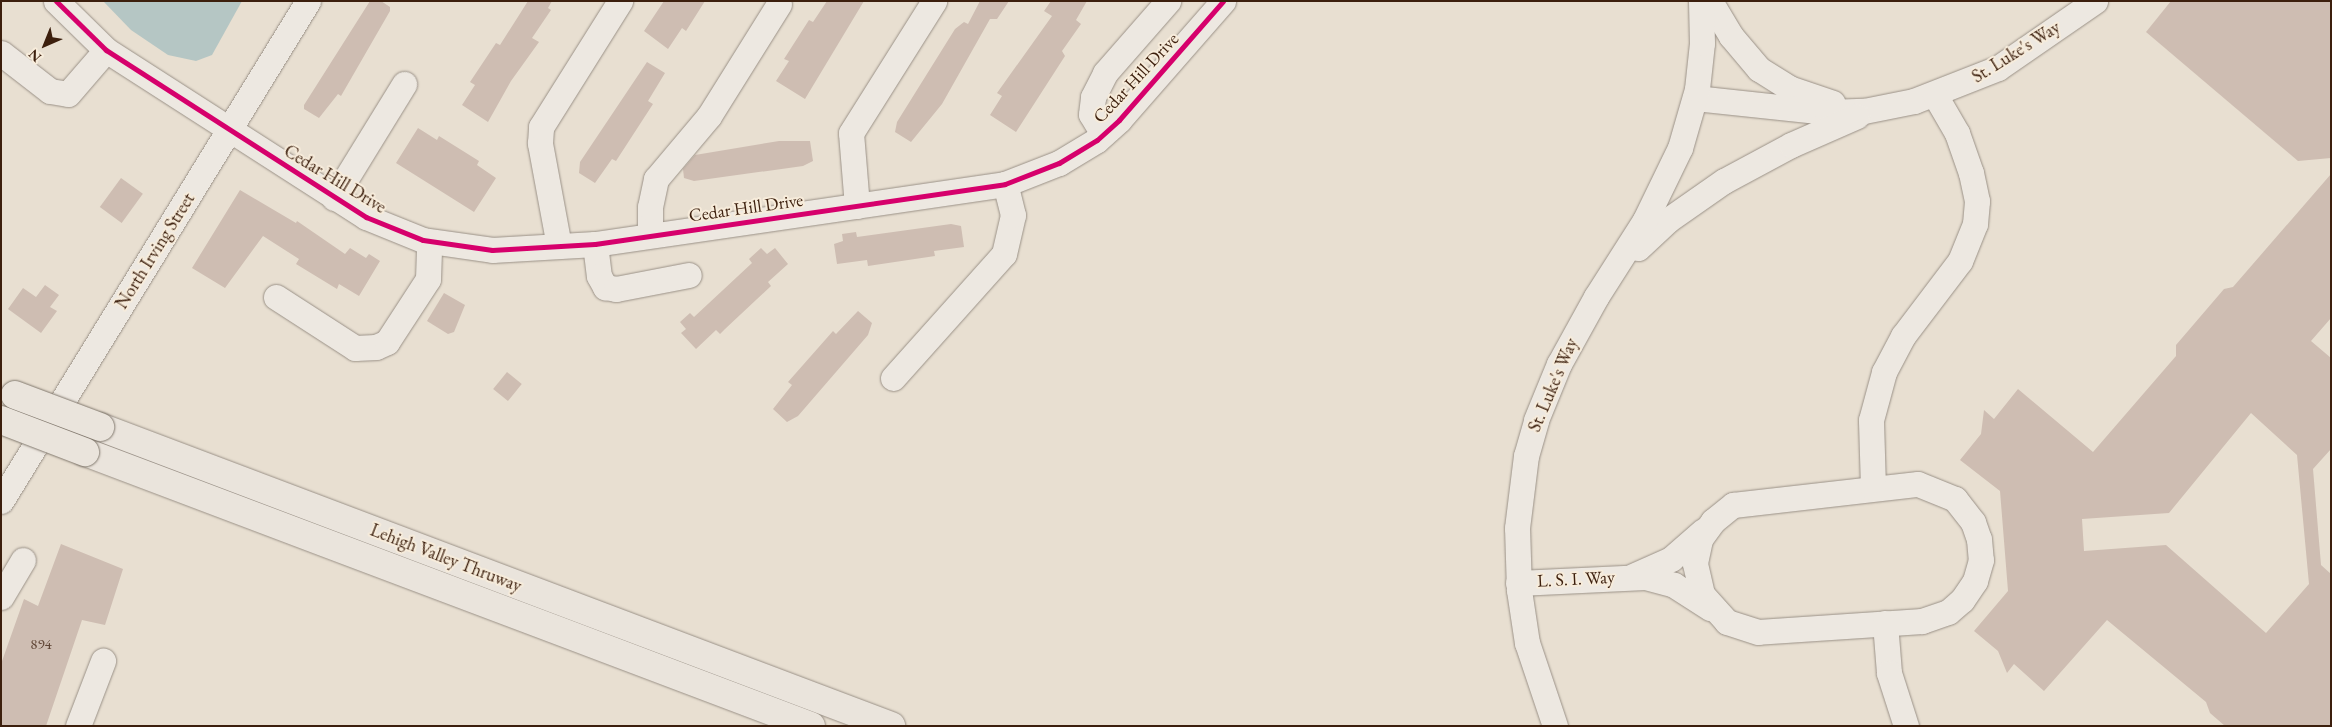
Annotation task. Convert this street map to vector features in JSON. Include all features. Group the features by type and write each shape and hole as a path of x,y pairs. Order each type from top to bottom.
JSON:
{"highway":[{"name":"Lehigh Valley Thruway","path":"8,392 891,726"},
{"name":"Lehigh Valley Thruway","path":"1,420 811,726"}],"street":[{"name":"Cedar Hill Drive","path":"56,1 106,50 334,198 398,232 429,242 492,250 595,244 1005,184 1060,163 1103,134 1223,1"},
{"name":"North Irving Street","path":"1,501 308,1"},
{"path":"559,246 540,144 541,127 620,1"},
{"path":"857,206 851,133 934,1"},
{"path":"1103,134 1091,114 1093,97 1105,73 1168,1"},
{"name":"St. Luke's Way","path":"1555,726 1527,643 1518,583 1517,528 1531,437 1551,381 1596,297 1666,181 1695,98 1702,43 1701,1"},
{"path":"1710,1 1747,58 1777,82 1837,104 1893,106"},
{"name":"St. Luke's Way","path":"1695,98 1827,112 1893,106 1935,95 2004,65 2095,1"},
{"path":"650,235 656,179 709,116 779,4"},
{"path":"1,52 50,91 68,94 106,50"},
{"path":"334,198 404,84"},
{"path":"1873,488 1871,420 1884,372 1903,336 1960,261 1976,224 1977,201 1971,173 1957,133 1935,95"},
{"path":"1596,297 1653,233 1714,188 1795,143 1893,106"},
{"path":"893,378 1004,254 1013,215 1005,184"},
{"path":"276,296 355,348 376,347 387,342 428,279 429,242"},
{"path":"595,244 599,276 605,287 616,289 689,275"},
{"path":"1918,484 1945,492 1973,522 1980,550 1975,581 1951,610 1927,620 1758,632 1736,627 1711,608 1674,585 1633,576 1671,559 1727,509 1742,503 1918,484"},
{"path":"1710,525 1700,539 1695,564 1700,589 1711,608"},
{"path":"1,597 23,560"},
{"name":"L. S. I. Way","path":"1518,583 1633,576"},
{"path":"1885,623 1889,674 1906,726"},
{"path":"78,726 103,661"}],"shaded area":[{"path":"103,1 242,1 212,55 196,61 168,55 131,30"}],"building":[{"path":"370,1 381,1 390,7 390,11 341,96 338,94 319,118 304,109 304,105"},
{"path":"528,1 552,1 548,8 551,10 532,38 539,42 511,81 488,122 462,105 475,85 470,82 496,43 500,45"},
{"path":"664,1 705,1 686,31 682,28 668,49 644,31"},
{"path":"827,1 864,1 805,99 776,81 789,61 784,59 809,20 813,22"},
{"path":"980,1 1009,1 997,19 990,19 942,104 911,142 895,132 897,122 955,29 964,22 968,24"},
{"path":"1051,1 1087,1 1076,20 1081,24 1062,51 1065,56 1016,132 990,115 1002,96 997,93 1052,16 1044,11"},
{"path":"2171,1 2331,1 2331,158 2298,161 2146,32"},
{"path":"647,62 665,73 648,101 653,104 616,161 612,159 595,183 579,173 580,162"},
{"path":"418,128 437,140 439,136 479,161 477,165 496,178 474,212 396,163"},
{"path":"779,141 810,141 813,161 803,166 694,181 684,178 683,169 695,155"},
{"path":"2331,174 2331,318 2311,341 2331,358 2331,449 2313,469 2321,565 2331,574 2331,726 2225,726 2210,713 2206,702 2107,620 2044,691 2014,664 2007,673 1998,651 1974,631 2008,591 2000,491 1960,460 1981,434 1984,410 1994,419 2018,389 2093,452 2176,356 2176,345 2224,289 2233,287","holes":["2251,413 2297,455 2309,584 2266,633 2166,545 2084,551 2082,519 2169,513"]},
{"path":"121,178 143,194 122,223 100,207"},
{"path":"240,190 296,223 297,221 345,254 350,248 366,258 369,254 380,261 359,296 339,284 337,289 296,264 299,259 263,236 225,288 192,268"},
{"path":"951,224 961,226 964,247 934,251 935,256 868,266 867,260 837,264 834,244 843,241 842,234 856,232 857,237"},
{"path":"761,248 767,254 775,248 788,264 768,282 771,286 720,334 716,330 696,349 681,333 686,329 680,322 690,313 694,317 752,263 749,259"},
{"path":"45,285 59,295 50,307 57,311 41,333 8,309 23,288 36,297"},
{"path":"444,293 465,305 454,332 448,334 427,321"},
{"path":"858,311 872,323 868,335 798,416 787,422 773,409 792,385 788,382 833,331 836,334"},
{"path":"507,372 522,384 508,401 493,389"},
{"path":"61,544 123,569 105,625 82,620 46,726 1,726 1,664 24,599 38,606"}],"cycle path":[{"path":"56,1 106,50 366,217 423,240 492,250 595,244 1005,184 1059,163 1097,140 1119,120 1223,1"}]}
